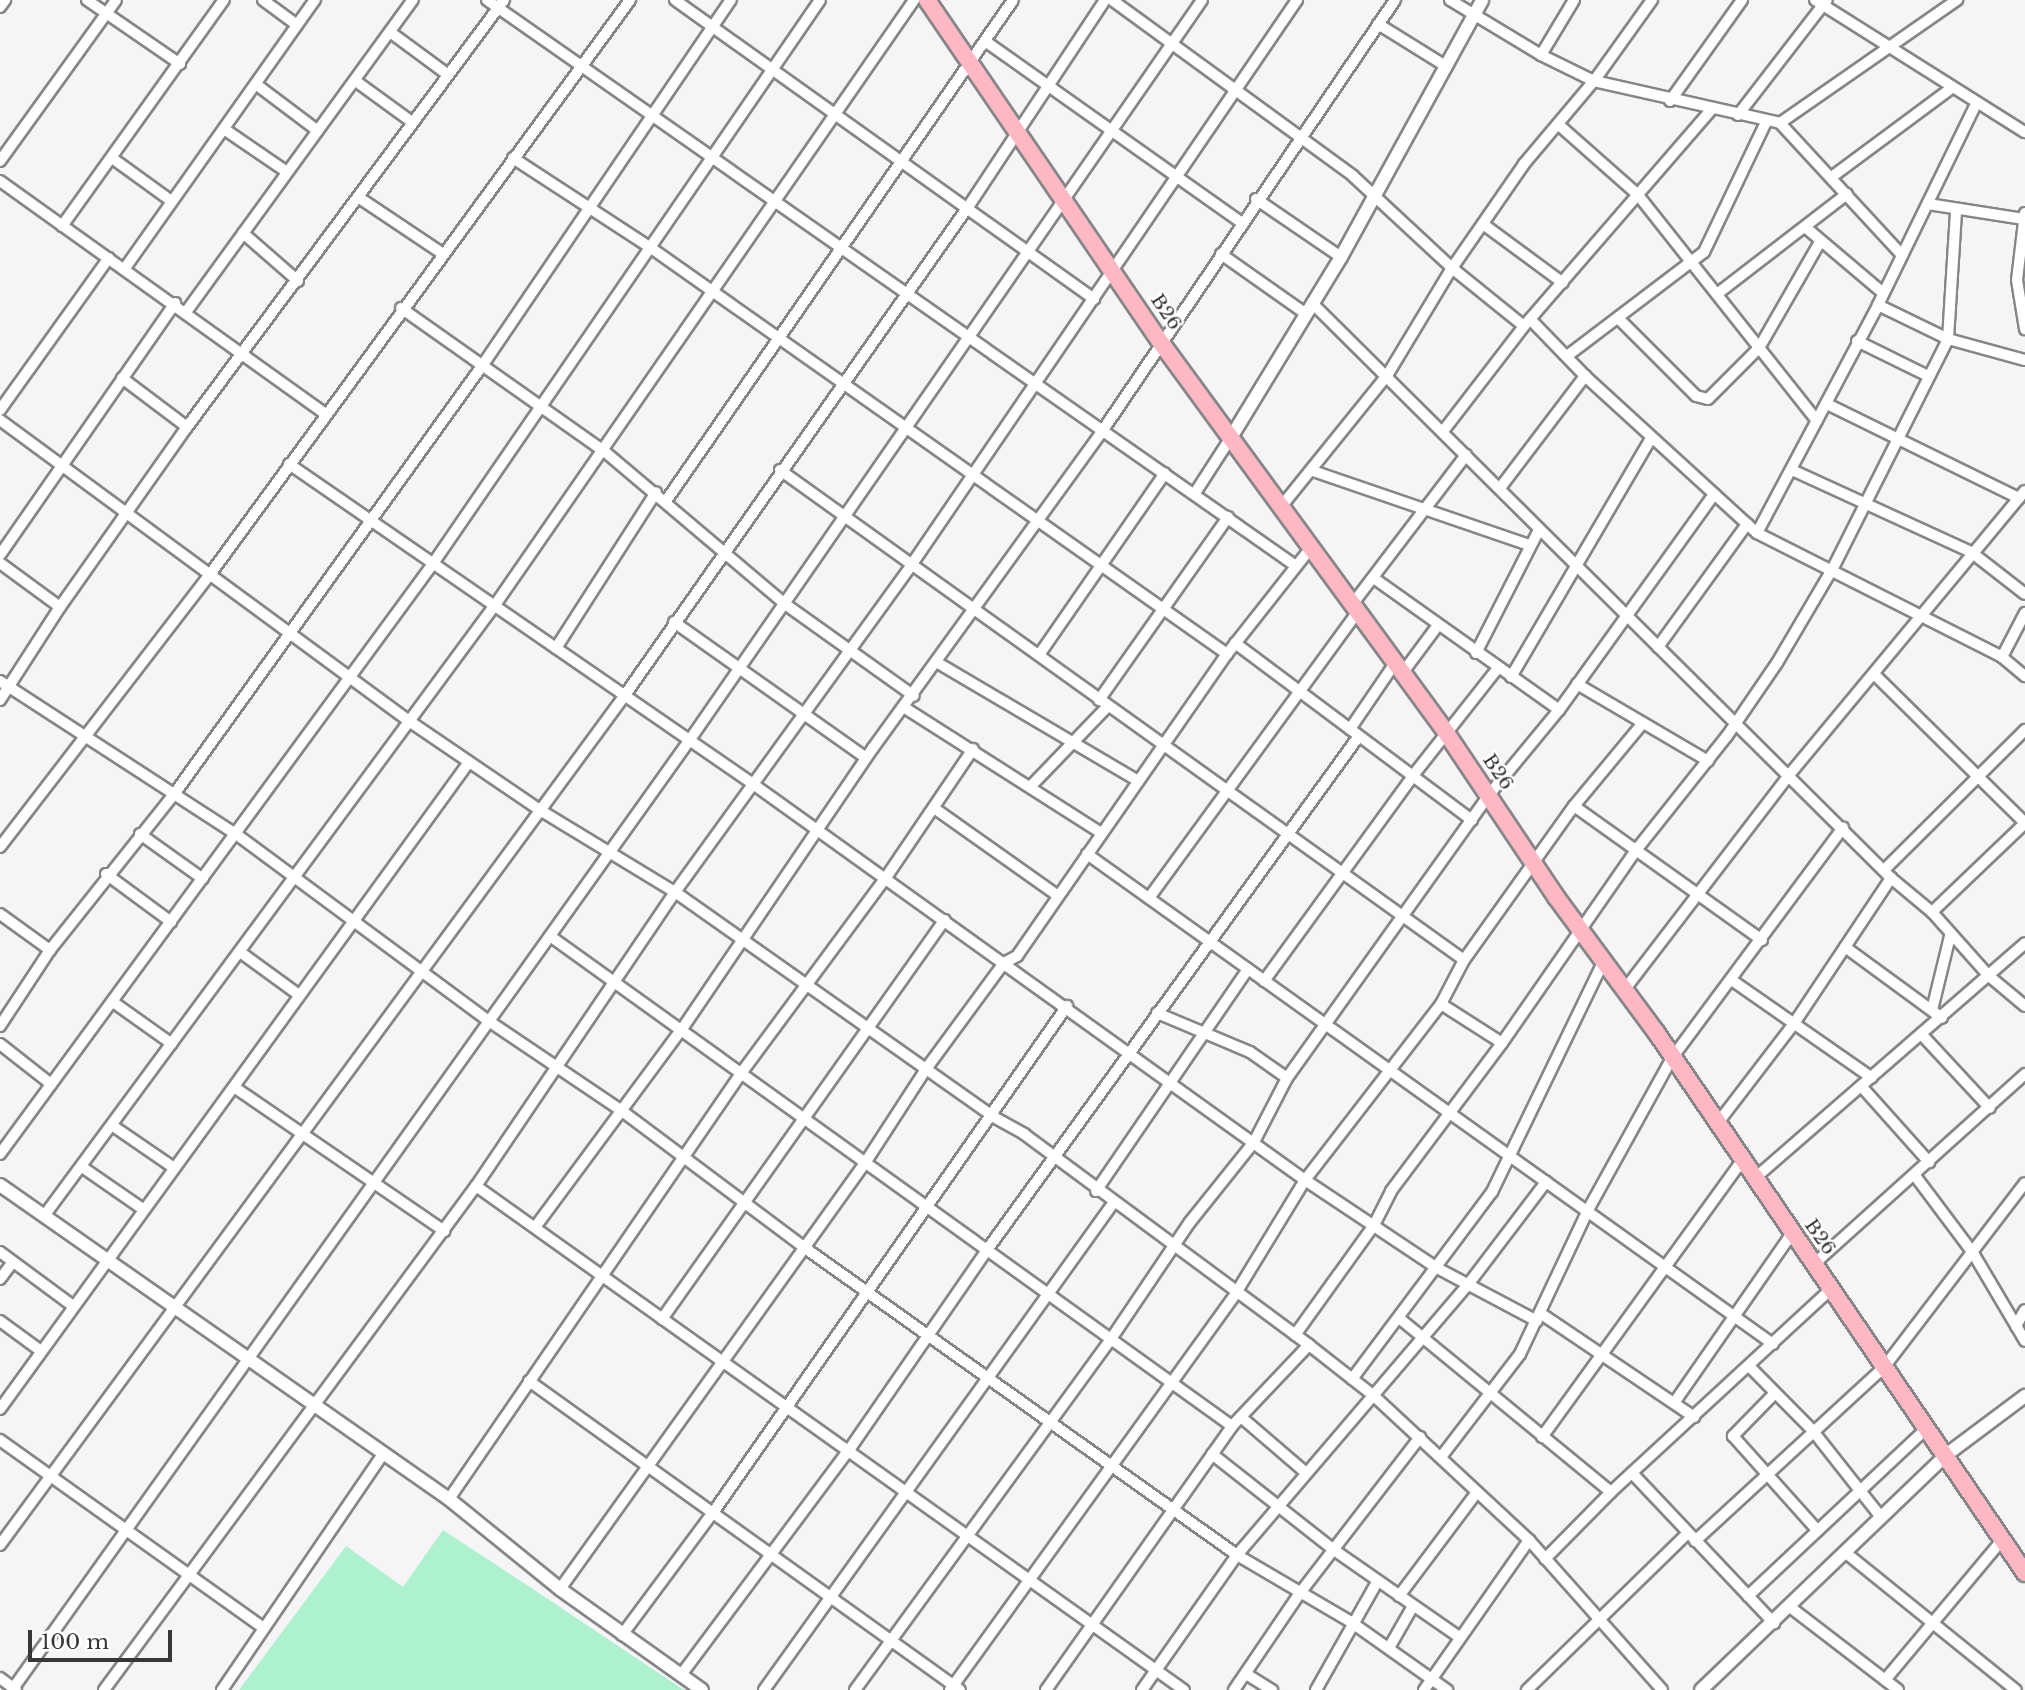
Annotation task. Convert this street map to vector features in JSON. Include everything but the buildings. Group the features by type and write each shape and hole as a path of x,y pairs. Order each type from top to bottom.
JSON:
{"highway":[{"name":"B26","path":"927,0 1162,344 1397,671 1447,734 2003,1539 2022,1561"}],"street":[{"path":"0,6 5,0"},
{"path":"87,0 180,64"},
{"path":"0,161 116,0"},
{"path":"62,226 224,0"},
{"path":"263,0 297,25"},
{"path":"125,268 170,200 257,85 315,0"},
{"path":"186,312 286,172 357,82 413,0"},
{"path":"487,0 501,4 583,66 775,202 1195,492 1296,566"},
{"path":"0,847 88,738 211,573 324,413 630,0"},
{"path":"675,0 903,159 1094,299"},
{"path":"0,1026 50,950 107,874 175,793 482,366 651,112 731,0"},
{"path":"0,1154 236,834 543,409 820,0"},
{"path":"44,1216 297,878 495,605 714,294 914,0"},
{"path":"666,501 1013,0"},
{"path":"0,1545 625,695 780,470 968,207 1105,0"},
{"path":"1112,0 1299,135 1375,197 1452,268 1567,356 1651,438 1757,533 1833,568 1921,617 2002,656 2025,676"},
{"path":"0,1678 14,1689 128,1532 371,1182 490,1022 690,741 1202,0"},
{"path":"104,1690 188,1574 318,1406 477,1186 555,1066 675,892 803,711 912,564 1297,0"},
{"path":"536,1227 682,1029 866,758 975,612 1103,430 1299,135 1395,0"},
{"path":"1450,0 1541,55 1594,81 1670,101 1780,123 1957,0"},
{"path":"1195,492 1341,257 1482,0"},
{"path":"1541,55 1574,0"},
{"path":"1280,508 1314,471 1388,374 1452,268 1524,164 1594,81 1652,0"},
{"path":"1670,101 1742,0"},
{"path":"1738,115 1822,2 1976,104 2025,132"},
{"path":"0,700 5,684 187,427 244,356 447,74 501,4"},
{"path":"1377,24 1447,67"},
{"path":"390,32 447,74"},
{"path":"985,41 1241,222"},
{"path":"357,82 412,122"},
{"path":"257,85 318,131"},
{"path":"1833,176 1953,87"},
{"path":"1757,533 1828,404 1976,104"},
{"path":"1444,430 1527,323 1711,110"},
{"path":"1567,356 1693,263 1715,236 1766,122"},
{"path":"1780,123 1833,176 1902,255"},
{"path":"1559,125 1639,195 1817,421"},
{"path":"224,129 286,172"},
{"path":"112,158 170,200"},
{"path":"513,158 651,248 1227,654"},
{"path":"0,181 175,303 324,413"},
{"path":"1717,294 1847,194"},
{"path":"358,197 443,254"},
{"path":"1256,199 1341,257"},
{"path":"1928,204 1956,211 2024,219"},
{"path":"1295,1335 1374,1225 1391,1191 1502,1043 1637,849 1737,723 1833,568 1862,502 1898,439 1948,338 1956,211"},
{"path":"2025,213 2022,305 2025,329"},
{"path":"1483,224 1563,283"},
{"path":"1805,227 1883,293"},
{"path":"243,233 298,281"},
{"path":"1618,318 1702,399 1708,399 1759,348 1820,242"},
{"path":"1221,254 1309,308 1388,374 1539,530 1887,874 1932,912 1950,936 1989,976 2025,1006"},
{"path":"0,410 109,258"},
{"path":"0,555 175,303"},
{"path":"1878,305 1948,338 2025,360"},
{"path":"401,308 604,451 656,492 785,604 914,696"},
{"path":"1857,341 1928,376"},
{"path":"1500,488 1586,376"},
{"path":"122,378 187,427"},
{"path":"1625,989 1789,775 1921,617 1971,552 2022,494 1898,439 1828,404"},
{"path":"0,420 128,511 409,721 540,810 675,892 992,1116 1024,1133 1096,1191 1175,1245 1309,1345 1374,1395 1529,1540 1662,1690"},
{"path":"1511,677 1651,438"},
{"path":"1149,898 1466,455"},
{"path":"289,464 753,784 817,832 1067,1006 1305,1180 1437,1268 1538,1317 1604,1356 1694,1417"},
{"path":"780,470 975,612 1039,655 1103,704 1464,960"},
{"path":"1792,470 1971,552 2025,594"},
{"path":"1314,471 1529,545"},
{"path":"1039,655 1165,473"},
{"path":"556,648 656,492"},
{"path":"855,1690 1111,1339 1175,1245 1254,1142 1287,1079 1488,796 1559,710 1713,494"},
{"path":"1031,786 1073,743 1103,704 1162,607 1228,517"},
{"path":"1658,647 1747,524"},
{"path":"1476,653 1539,530"},
{"path":"560,1589 865,1163 926,1069 1004,963 1017,956 1227,654 1310,550"},
{"path":"0,563 60,607"},
{"path":"1375,579 1559,710"},
{"path":"2002,656 2025,613"},
{"path":"674,622 866,758"},
{"path":"1350,729 1438,625"},
{"path":"1235,643 1359,736 1415,773 1472,820"},
{"path":"938,663 1137,780"},
{"path":"1264,981 1415,773 1497,668"},
{"path":"1874,674 1982,776 2025,823 1932,912"},
{"path":"5,684 175,793 354,917 490,1022 622,1111 805,1248 1111,1462 1237,1555 1352,1622 1447,1690"},
{"path":"1577,684 1708,761"},
{"path":"905,708 1101,833"},
{"path":"529,1381 954,1688 1027,1578 1236,1293 1305,1180 1387,1069 1441,1004 1464,960 1574,806 1643,723"},
{"path":"1717,1124 1793,1025 1845,947 1887,874 2025,730"},
{"path":"681,1675 849,1450 987,1250 1359,736"},
{"path":"449,1499 602,1272 742,1072 885,879 973,749"},
{"path":"0,1409 469,761"},
{"path":"1574,806 1762,940"},
{"path":"934,808 1057,895"},
{"path":"1441,1457 1490,1396 1538,1317 1588,1210 1672,1058 1733,981 1843,828"},
{"path":"140,834 203,879"},
{"path":"1087,854 1546,1182 1669,1266 1773,1344"},
{"path":"107,874 171,922"},
{"path":"0,914 50,950"},
{"path":"662,1319 865,1027 944,920"},
{"path":"550,936 926,1207 1172,1380 1232,1426"},
{"path":"1932,1010 1950,936"},
{"path":"1755,1178 1923,1036 2025,943"},
{"path":"1845,947 1942,1018"},
{"path":"240,952 299,995"},
{"path":"1352,1380 1492,1192 1604,960"},
{"path":"1096,1191 1172,1085 1202,1031 1248,968"},
{"path":"1733,981 1872,1078"},
{"path":"113,1002 172,1044"},
{"path":"1441,1004 1502,1043"},
{"path":"622,1634 712,1514 1067,1006"},
{"path":"1157,1013 1250,1052 1287,1079"},
{"path":"1923,1036 1990,1108"},
{"path":"0,1044 51,1084"},
{"path":"1814,1264 1916,1177 2025,1074"},
{"path":"234,1087 301,1136 443,1231"},
{"path":"1862,1087 1929,1162"},
{"path":"113,1126 174,1168"},
{"path":"1542,1437 1604,1356 1742,1161"},
{"path":"82,1167 144,1209"},
{"path":"1916,1177 1973,1253 2025,1341"},
{"path":"1142,1690 1158,1672 1237,1555 1470,1282 1546,1182"},
{"path":"1527,1690 1597,1618 1766,1477 1885,1366 2025,1183"},
{"path":"0,1185 248,1361 318,1406 449,1499 560,1589 702,1690"},
{"path":"477,1186 602,1272 662,1319 787,1405 1184,1690"},
{"path":"764,1690 1114,1202"},
{"path":"1674,1403 1792,1233"},
{"path":"0,1252 73,1306"},
{"path":"0,1279 13,1262"},
{"path":"1545,1559 1611,1492 1831,1289"},
{"path":"2016,1326 2025,1310"},
{"path":"1399,1318 1490,1396 1611,1492"},
{"path":"0,1321 41,1351"},
{"path":"1046,1690 1089,1624 1232,1426 1309,1345"},
{"path":"1749,1366 1813,1431 1881,1517"},
{"path":"1774,1394 1733,1434 1766,1477 1818,1531"},
{"path":"1701,1690 1774,1623 1946,1455 2025,1396"},
{"path":"1241,1417 1306,1473"},
{"path":"1748,1596 1927,1428"},
{"path":"1234,1690 1300,1593 1420,1437"},
{"path":"0,1440 262,1628"},
{"path":"222,1690 383,1454"},
{"path":"1212,1454 1377,1582 1459,1637"},
{"path":"1632,1473 1774,1623"},
{"path":"1399,1596 1477,1492"},
{"path":"1885,1680 2003,1539"},
{"path":"1424,1690 1529,1540"},
{"path":"1846,1553 2016,1690"},
{"path":"1316,1690 1377,1582"},
{"path":"1389,1648 1413,1606"},
{"path":"1790,1607 1898,1690"},
{"path":"1246,1674 1272,1690"}],"green space":[{"path":"443,1530 684,1690 239,1690 346,1546 403,1587"}]}
